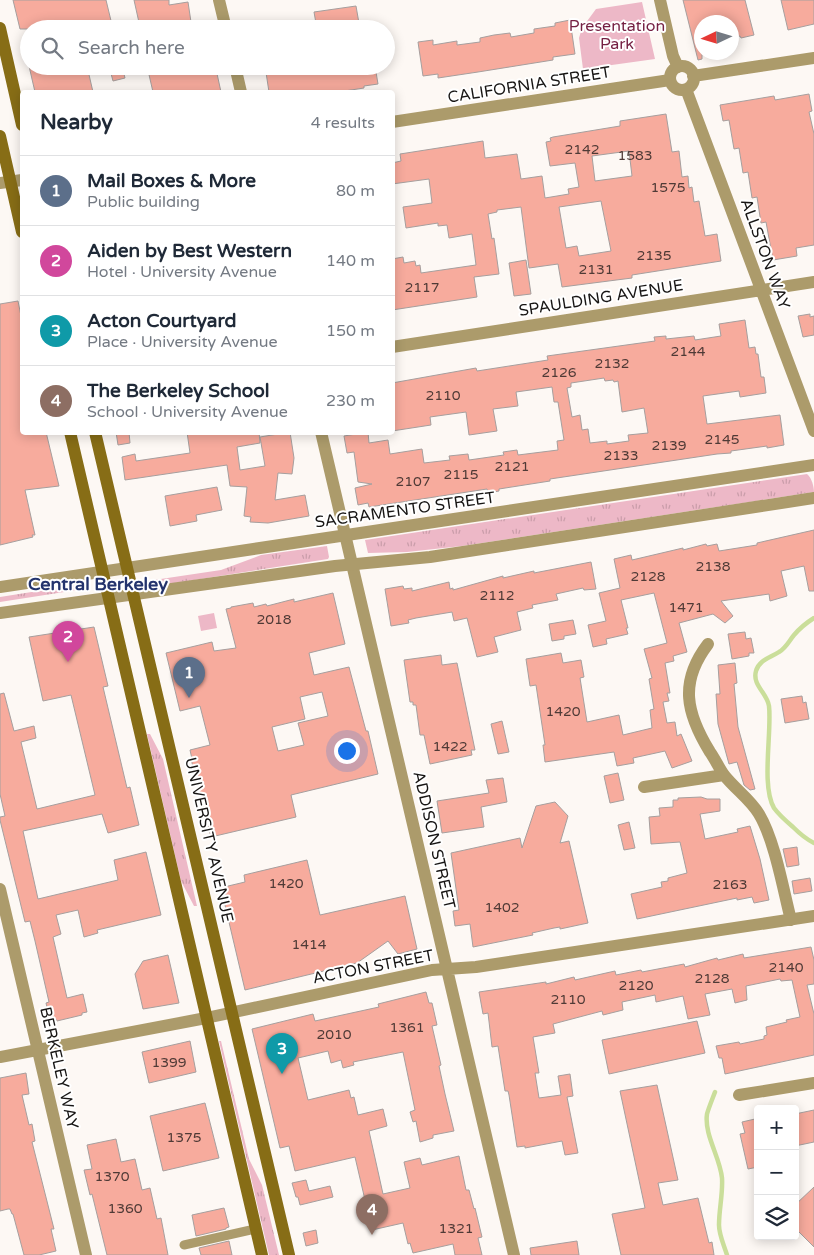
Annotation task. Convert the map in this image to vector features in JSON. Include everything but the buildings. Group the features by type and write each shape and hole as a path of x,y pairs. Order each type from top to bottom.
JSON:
{"main road":[{"path":"0,28 20,116"},
{"path":"0,136 20,223"},
{"path":"71,435 262,1255"},
{"name":"UNIVERSITY AVENUE","path":"96,435 289,1255"}],"street":[{"path":"220,0 224,20"},
{"path":"660,0 673,56 678,67"},
{"path":"693,76 814,58"},
{"path":"678,67 688,68 693,76 692,84 686,89 676,89 670,80 672,72 678,67"},
{"path":"237,75 241,90"},
{"name":"CALIFORNIA STREET","path":"395,122 670,80"},
{"name":"ALLSTON WAY","path":"686,89 814,431"},
{"name":"SPAULDING AVENUE","path":"395,347 814,282"},
{"name":"ADDISON STREET","path":"322,435 514,1255"},
{"name":"SACRAMENTO STREET","path":"0,587 814,465"},
{"path":"0,613 352,564 430,556 814,498"},
{"path":"708,644 697,658 690,675 688,692 690,711 697,730 724,775 759,814 770,838 791,920"},
{"path":"644,787 724,775"},
{"name":"BERKELEY WAY","path":"0,889 86,1255"},
{"name":"ACTON STREET","path":"0,1057 206,1018 432,970 476,968 814,916"},
{"path":"739,1095 814,1083"}],"lane":[{"path":"184,1245 255,1229"}],"green space":[{"name":"Presentation Park","path":"642,2 655,59 583,69 579,38 582,28 596,9"},
{"path":"807,474 813,485 814,492 462,546 407,552 368,553 365,540"},
{"path":"327,546 328,559 156,586 154,580 221,570 261,555"},
{"path":"76,585 77,590 0,602 0,597"},
{"path":"214,613 217,628 201,631 198,616"},
{"path":"147,734 150,734 163,759 197,906 194,906 181,881"},
{"path":"219,1041 221,1041 249,1159 262,1185 279,1255 269,1255"}],"waterway":[{"path":"814,618 799,630 786,646 760,664 757,667 755,676 769,706 767,773 770,798 780,816 800,834 814,843"},
{"path":"715,1092 707,1114 707,1122 710,1138 721,1170 722,1190 719,1229 727,1255"}],"place":[{"name":"Aiden by Best Western","path":"68,662"},
{"name":"Mail Boxes & More","path":"189,698"},
{"name":"Acton Courtyard","path":"282,1074"},
{"name":"The Berkeley School","path":"372,1235"}],"district":[{"name":"Central Berkeley","path":"98,584"}]}
